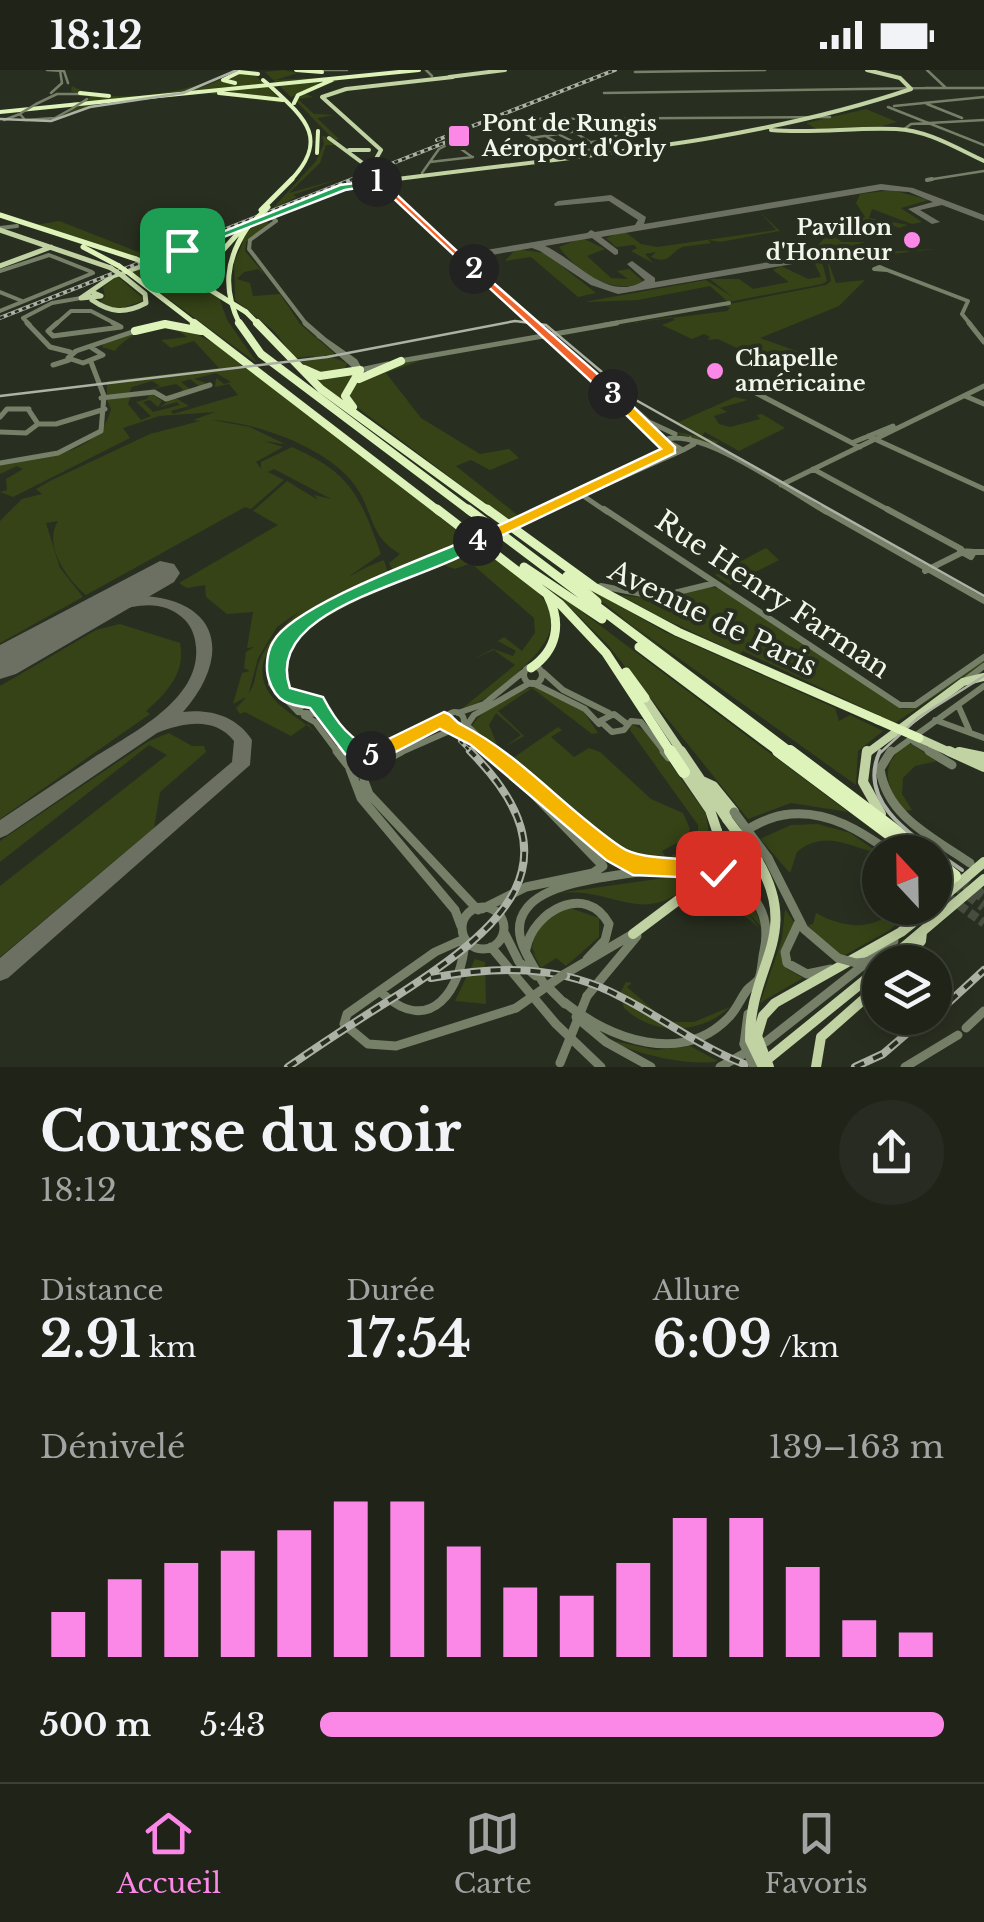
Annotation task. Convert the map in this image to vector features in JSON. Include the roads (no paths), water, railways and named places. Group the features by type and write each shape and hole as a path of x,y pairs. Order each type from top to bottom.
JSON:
{"highway":[{"path":"188,91 240,70"},
{"path":"293,70 388,70"},
{"path":"287,78 302,74 293,70"},
{"path":"3,115 402,70"},
{"path":"281,192 308,168 319,147 328,140 318,132 291,102 272,85 259,71 239,72 223,80 245,85 287,78 348,71"},
{"path":"291,102 326,81 375,74"},
{"path":"67,112 245,85 375,74 428,74"},
{"path":"3,115 428,74"},
{"path":"272,85 301,92 316,84 296,81"},
{"path":"245,85 234,92 267,96 275,94 272,85"},
{"path":"77,93 188,91 291,102 308,122 314,147 305,166 266,210 220,257 205,260 187,254"},
{"path":"3,115 156,92"},
{"path":"3,115 146,98"},
{"path":"3,115 28,103"},
{"path":"318,132 319,147"},
{"path":"0,217 79,245 170,303 544,590 611,651 645,698"},
{"name":"Avenue de Paris","path":"0,217 152,263 204,286 246,312 321,389 577,576 658,623 916,740"},
{"path":"244,229 222,271 228,317 268,363 341,434"},
{"path":"244,229 229,261 226,294 239,327 268,363 889,835"},
{"path":"174,255 215,265 222,271"},
{"path":"136,332 160,320 170,303"},
{"path":"136,332 166,324 213,336"},
{"path":"291,358 310,374 342,373 356,365"},
{"path":"352,383 401,361"},
{"path":"268,363 368,423"},
{"path":"268,363 903,835"},
{"path":"356,365 345,399 368,423"},
{"path":"489,512 620,625"},
{"path":"451,518 602,619"},
{"path":"526,671 546,654 558,628 554,607 544,590"},
{"path":"587,631 684,772"}],"main road":[{"path":"395,83 411,82 428,74 453,76 505,70"},
{"path":"771,128 791,119 830,117 910,91 898,77 867,70"},
{"path":"360,162 382,152 371,147 322,97 343,89 420,80 428,74"},
{"path":"82,298 93,297 106,280 174,255 266,210 343,187 771,128 843,112"},
{"path":"771,128 790,132 903,130 927,135 982,160"},
{"path":"328,140 360,162"},
{"path":"328,140 338,144 380,181 425,174"},
{"path":"360,162 371,147"},
{"path":"0,229 115,267"},
{"path":"174,255 187,254 208,238"},
{"path":"0,268 51,248"},
{"path":"93,297 95,307 109,312 134,310 146,303 146,294 128,276"},
{"path":"907,835 870,802 862,783 862,765 876,740 963,682 984,678"},
{"path":"645,698 763,860 774,888 780,918 748,1014 750,1040 762,1067 862,981"},
{"path":"916,740 984,758"},
{"path":"916,740 984,767"},
{"path":"633,934 700,883 714,864 718,831 710,810 684,772"},
{"path":"952,890 984,862"},
{"path":"905,945 984,880"},
{"path":"750,1040 763,1016 776,1003 837,962 909,925"},
{"path":"917,945 922,932"},
{"path":"816,1067 821,1037 862,1001"}],"street":[{"path":"3,115 20,113 46,97 62,83 55,70"},
{"path":"3,115 23,122 46,122 87,98 66,90 68,84 55,70"},
{"path":"320,70 348,71"},
{"path":"636,72 765,70"},
{"path":"927,70 946,88"},
{"path":"604,93 984,88"},
{"path":"28,103 77,93"},
{"path":"984,97 888,107 984,145"},
{"path":"926,104 984,126"},
{"path":"20,113 23,122"},
{"path":"821,117 830,117"},
{"path":"532,119 791,119"},
{"path":"903,130 906,125 928,122 984,120"},
{"path":"23,122 46,122"},
{"path":"566,127 603,150"},
{"path":"515,128 562,155"},
{"path":"532,138 596,128 634,145"},
{"path":"559,134 592,151"},
{"path":"546,136 578,153"},
{"path":"591,142 607,140"},
{"path":"425,174 431,161 439,149 456,144 472,157 431,161"},
{"path":"546,157 534,150 552,149"},
{"path":"927,180 984,171"},
{"path":"380,181 668,444 684,450"},
{"path":"266,210 276,221 248,246 279,293 314,332 356,365 380,366 545,333 729,303"},
{"path":"0,229 17,226"},
{"path":"0,268 49,255 93,272 0,311"},
{"path":"887,270 968,301 962,314 984,342"},
{"path":"0,292 24,302"},
{"path":"0,463 80,445 105,425 100,375 91,362 50,346 23,318 52,303 82,298"},
{"path":"68,312 94,314 120,324 108,332 53,336 48,332 68,312"},
{"path":"108,332 113,338"},
{"path":"53,365 136,332"},
{"path":"545,333 649,422 778,486 984,603"},
{"path":"91,362 103,353 92,348"},
{"path":"101,398 154,392 166,398 210,385"},
{"path":"756,394 855,445 878,438 984,386"},
{"path":"964,395 984,404"},
{"path":"0,417 7,409 29,408 38,424"},
{"path":"0,432 26,433 38,424 56,424 105,409"},
{"path":"778,486 844,454 868,436 909,422"},
{"path":"668,444 668,436 678,435"},
{"path":"868,436 984,489"},
{"path":"383,994 396,1006 423,1015 433,1012 456,980 465,940 461,926 455,910 362,798 349,767 315,722 279,696 270,680 272,658 281,643 312,615 684,450 691,442"},
{"path":"629,472 668,444"},
{"path":"813,469 961,551"},
{"name":"Rue Henry Farman","path":"582,494 900,705 915,705 984,657"},
{"path":"926,570 961,551 984,552"},
{"path":"577,576 613,591 656,598 689,594 715,583"},
{"path":"281,643 275,663 277,684 288,697 316,702 370,768"},
{"path":"963,682 984,666"},
{"path":"526,671 532,683 585,709 601,726 616,732 634,720 644,724 684,772"},
{"path":"349,767 363,756 391,749 444,718 484,704 526,671 543,672 563,690 610,714 622,716 627,724"},
{"path":"349,767 358,773 436,732 455,729 542,680 543,672"},
{"path":"970,863 895,808 881,783 886,756 984,686"},
{"path":"300,714 305,701"},
{"path":"958,704 970,730"},
{"path":"300,714 320,709"},
{"path":"458,713 507,772 601,860 602,869 526,887 466,916 461,926"},
{"path":"601,726 601,718 610,714"},
{"path":"444,718 446,725 478,740 605,848 641,868 657,870"},
{"path":"934,720 984,738"},
{"path":"916,740 952,765"},
{"path":"370,768 364,781 368,794 480,909 500,916 520,962 606,1042 651,1067"},
{"path":"851,806 863,832"},
{"path":"544,984 519,938 519,920 544,894 706,857 760,822 785,814 830,818 867,835"},
{"path":"763,860 799,921 837,962"},
{"path":"564,1002 615,1036 644,1044 674,1044 698,1037 726,1020 750,985 760,979 768,930 756,900 726,876 675,866"},
{"path":"527,956 529,934 540,918 557,906 580,903 602,911 609,928 605,940 587,959"},
{"path":"799,921 785,958 795,971 806,974 837,962 862,963"},
{"path":"560,1063 587,996 612,960 651,922"},
{"path":"720,1067 775,1035 900,932"},
{"path":"505,934 491,946 480,948 465,940 452,942 398,976 343,1020 358,1046 378,1057 396,1057 422,1046 450,1026 498,1017 633,934"},
{"path":"791,938 799,935 814,940"},
{"path":"491,946 522,987 601,1067"},
{"path":"904,1067 962,1031 984,1011"}],"tunnel":[{"path":"958,878 984,897"},
{"path":"952,882 984,906"},
{"path":"952,900 984,923"}],"tram line":[{"path":"0,119 51,121 90,107 183,93 237,70"},
{"path":"0,396 327,357 515,321 546,325 634,399 984,596"},
{"path":"879,754 919,717 984,676"},
{"path":"879,754 874,771 876,789 884,806 912,835 962,870"}],"railway":[{"path":"437,140 615,70"},
{"path":"0,318 449,141"},
{"path":"460,741 470,751"},
{"path":"288,1067 436,970 496,918 515,890 524,860 521,827 503,791 470,751"},
{"path":"470,751 473,754"},
{"path":"431,978 504,970 575,978 621,997 752,1067"},
{"path":"952,999 984,970"},
{"path":"855,1067 883,1054 905,1035"}],"place":[{"name":"Pont de Rungis Aéroport d'Orly","path":"459,136"},
{"name":"Pavillon d'Honneur","path":"912,240"},
{"name":"Chapelle américaine","path":"715,371"}]}
